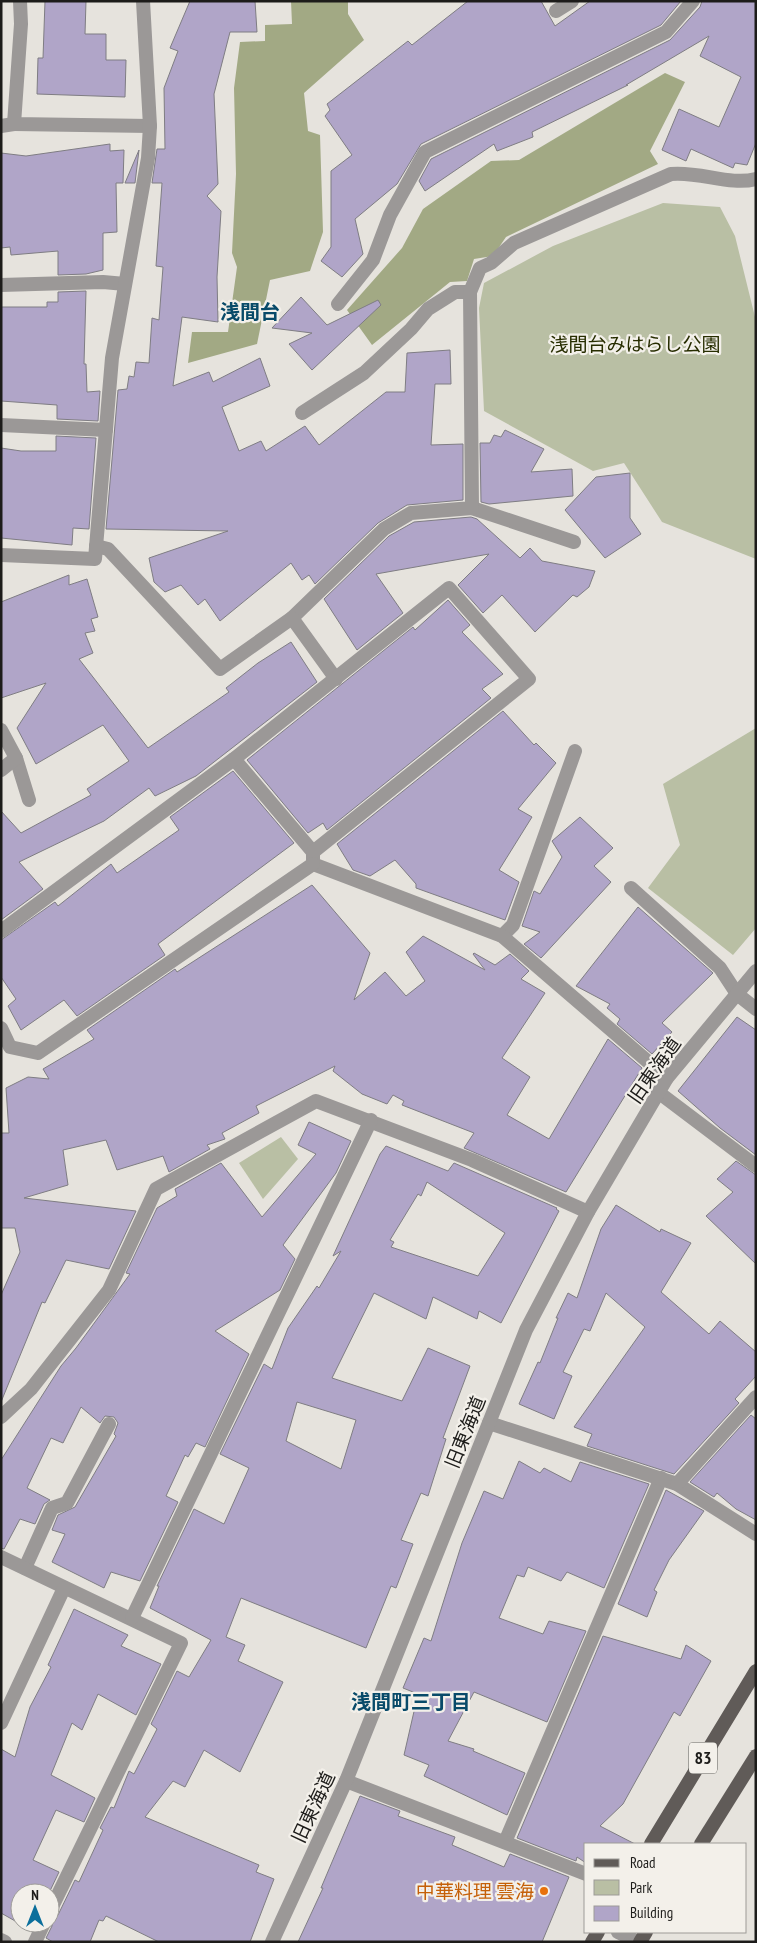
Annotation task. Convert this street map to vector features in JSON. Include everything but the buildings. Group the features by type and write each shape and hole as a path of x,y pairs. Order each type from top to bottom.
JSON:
{"main road":[{"name":"83","path":"652,1843 756,1671"},
{"name":"83","path":"702,1843 756,1756"}],"street":[{"path":"20,1 21,24 8,125 150,126"},
{"path":"1,555 95,559 112,358 148,158 150,126 143,1"},
{"path":"556,11 572,1"},
{"path":"338,304 373,260 390,215 425,152 666,32 694,1"},
{"path":"472,508 470,292 480,268 491,263 514,243 671,174 689,172 744,182 756,179"},
{"path":"1,285 103,282 125,284"},
{"path":"302,413 364,374 428,310 456,292 470,292"},
{"path":"1,425 106,430"},
{"path":"96,546 108,548 220,669 292,618 384,529 411,513 472,508 574,542"},
{"path":"1,931 58,886 234,760 450,588 529,680 313,858 38,1053 10,1047 1,1028"},
{"path":"292,618 336,678"},
{"path":"1,730 16,758 29,800"},
{"path":"502,936 513,925 575,751"},
{"path":"1,770 16,758"},
{"path":"234,760 313,858 502,936 667,1078"},
{"path":"631,888 720,968 737,994 756,1009"},
{"name":"旧東海道","path":"272,1942 346,1781 526,1330 588,1212 658,1092 667,1078 756,971"},
{"path":"658,1092 756,1166"},
{"path":"1,1417 30,1390 109,1290 156,1189 316,1101 371,1120 472,1160 588,1212"},
{"path":"132,1618 371,1120"},
{"path":"677,1484 756,1398"},
{"path":"489,1423 677,1484 756,1534"},
{"path":"25,1568 52,1508 67,1503 109,1424"},
{"path":"506,1842 661,1478"},
{"path":"1,1557 181,1643 60,1891"},
{"path":"1,1723 64,1588"},
{"path":"346,1781 584,1873"},
{"path":"620,1933 639,1942"},
{"path":"1,1940 5,1942"}],"green space":[{"path":"291,1 348,1 348,14 364,40 304,93 308,131 320,135 323,232 310,271 270,280 257,344 188,363 192,332 228,332 237,267 232,253 236,174 234,88 240,42 265,41 265,25 292,24"},
{"path":"665,73 685,82 650,151 658,164 506,237 493,256 474,259 467,281 450,282 372,345 347,310 402,248 423,209 491,161 519,160"},
{"name":"浅間台みはらし公園","path":"663,203 720,207 735,236 756,321 756,559 662,522 624,463 593,471 484,411 479,308 484,283 553,246"},
{"path":"756,728 756,928 733,955 648,888 680,845 663,784"},
{"path":"281,1137 298,1159 263,1199 239,1163"}],"place":[{"name":"中華料理 雲海","path":"544,1891"}],"district":[{"name":"浅間台","path":"250,312"},
{"name":"浅間町三丁目","path":"411,1702"}]}
